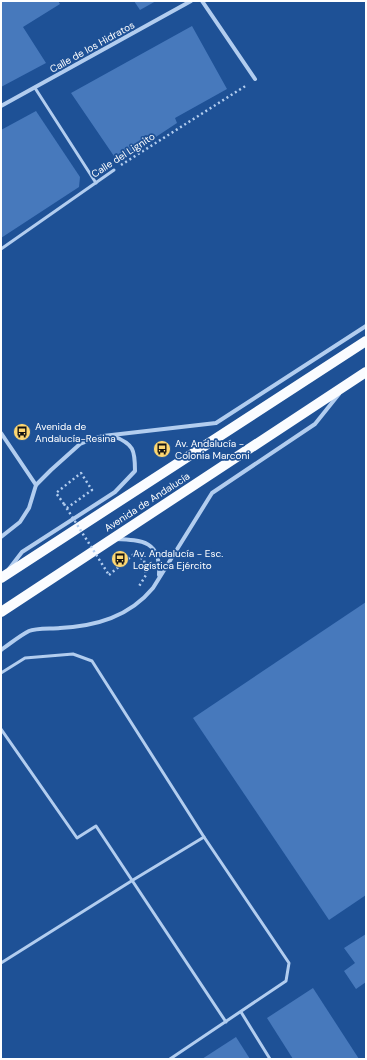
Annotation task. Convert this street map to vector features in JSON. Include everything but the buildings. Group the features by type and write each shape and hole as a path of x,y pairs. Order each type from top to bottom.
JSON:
{"main road":[{"name":"Avenida de Andalucía","path":"1,578 366,341"},
{"name":"Avenida de Andalucía","path":"1,612 366,372"}],"street":[{"name":"Calle de los Hidratos","path":"1,106 192,1"},
{"path":"202,1 255,79"},
{"path":"1,536 20,522 29,508 36,485 80,444 90,440 140,431 216,423 366,326"},
{"path":"1,650 30,630 78,627 102,622 118,616 144,598 153,588 212,493 315,424 345,387"},
{"path":"1,433 36,485"},
{"name":"Avenida de Andalucía","path":"1,578 22,552 115,492 135,471 133,451 130,445 113,436"},
{"path":"112,539 135,540 149,544 154,549 158,557 158,578"}],"lane":[{"path":"35,88 96,182"},
{"name":"Calle del Lignito","path":"1,248 114,170"},
{"path":"1,673 25,658 73,654 92,661 204,837 289,963 286,981 170,1059"},
{"path":"1,729 76,838 96,826 226,1022"},
{"path":"1,963 204,837"},
{"path":"241,1012 270,1059"}],"path":[{"name":"Calle del Lignito","path":"114,170 255,79"},
{"path":"67,508 92,490 80,473 56,493 109,575 134,554 144,560 146,575 137,589"}],"place":[{"name":"Avenida de Andalucía-Resina","path":"22,432"},
{"name":"Av. Andalucía - Colonia Marconi","path":"162,449"},
{"name":"Av. Andalucía - Esc. Logística Ejército","path":"120,559"}]}
